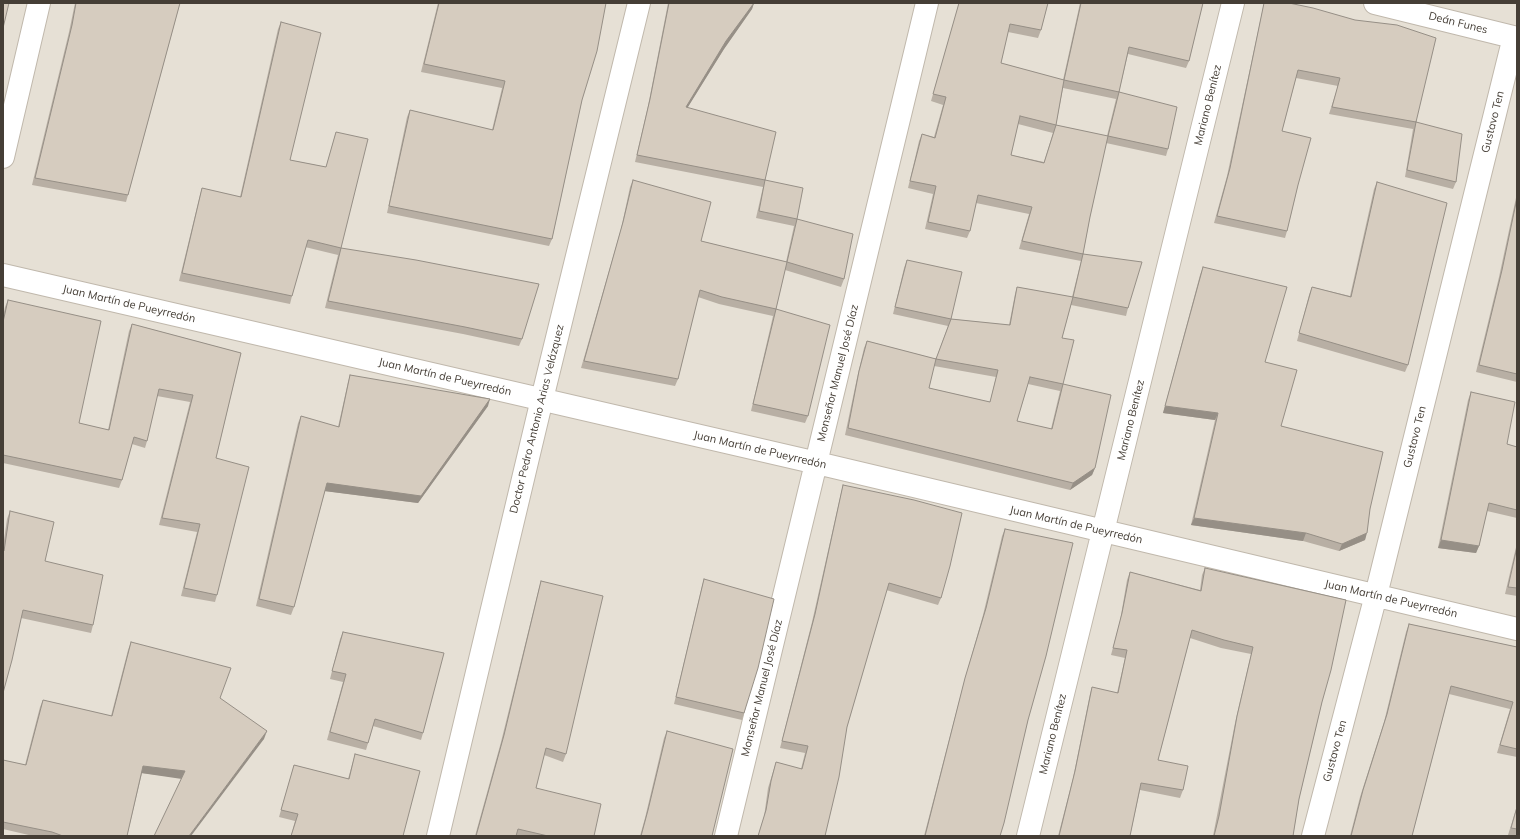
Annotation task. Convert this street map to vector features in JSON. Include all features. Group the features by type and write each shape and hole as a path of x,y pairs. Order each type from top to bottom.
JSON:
{"street":[{"path":"3,157 39,3"},
{"name":"Doctor Pedro Antonio Arias Velázquez","path":"438,836 542,399 639,3"},
{"name":"Monseñor Manuel José Díaz","path":"726,836 927,3"},
{"name":"Mariano Benítez","path":"1028,836 1233,3"},
{"name":"Deán Funes","path":"1375,3 1516,38"},
{"name":"Gustavo Ten","path":"1313,836 1376,595 1516,38"},
{"name":"Juan Martín de Pueyrredón","path":"3,275 817,463 1517,629"}],"shaded area":[{"path":"3,3 1517,3 1517,836 3,836"}],"building":[{"path":"3,3 9,3 3,28"},
{"path":"76,3 180,3 128,195 35,178"},
{"path":"439,3 606,3 597,51 582,100 552,239 389,206 410,110 493,130 505,81 424,64"},
{"path":"669,3 754,3 726,41 686,107 776,132 765,180 637,155"},
{"path":"959,3 1048,3 1041,30 1010,24 1001,63 1064,80 1056,125 1108,136 1083,254 1022,241 1032,207 978,195 970,231 928,222 936,186 910,181 922,134 935,138 946,97 933,94","holes":["1020,116 1056,125 1044,163 1011,155"]},
{"path":"1081,3 1203,3 1189,61 1129,47 1119,92 1064,80"},
{"path":"1264,3 1289,3 1355,20 1397,25 1436,38 1416,122 1332,107 1340,78 1298,70 1282,131 1311,138 1287,231 1217,216 1230,168"},
{"path":"281,22 321,33 290,160 326,167 336,132 368,139 341,248 308,240 292,296 182,273 202,188 241,197"},
{"path":"1119,92 1177,107 1168,149 1108,136"},
{"path":"1416,122 1462,134 1456,182 1407,170"},
{"path":"633,180 711,202 701,241 787,262 776,309 722,297 700,290 678,379 584,361 623,222"},
{"path":"765,180 803,188 797,219 759,211"},
{"path":"1377,182 1447,203 1408,365 1299,333 1312,287 1351,297"},
{"path":"1517,198 1517,374 1479,365 1502,270"},
{"path":"797,219 853,234 844,279 787,262"},
{"path":"341,248 416,260 539,284 522,339 328,301"},
{"path":"1083,254 1142,262 1128,308 1073,297"},
{"path":"907,260 962,272 951,319 895,307"},
{"path":"1203,267 1287,287 1265,362 1297,370 1281,426 1383,452 1370,509 1367,533 1342,544 1306,533 1194,518 1218,413 1165,406"},
{"path":"1017,287 1073,297 1062,338 1074,340 1063,384 1111,395 1095,468 1073,483 848,428 859,371 867,341 936,359 951,319 1010,325","holes":["936,359 998,370 990,402 929,388","1030,377 1063,384 1052,429 1017,421"]},
{"path":"8,300 101,321 79,423 109,430 132,324 241,353 216,458 249,467 217,595 184,588 200,524 162,518 193,395 159,389 147,441 134,437 122,480 3,455 3,322"},
{"path":"776,309 830,325 808,416 753,404"},
{"path":"350,375 490,399 421,496 327,483 294,607 259,599 301,416 339,427"},
{"path":"1471,392 1515,402 1507,444 1517,447 1517,510 1489,503 1479,546 1441,540"},
{"path":"843,485 914,500 962,513 950,566 941,598 889,583 847,727 839,777 825,836 758,836 766,810 776,762 802,769 808,746 782,741 815,614"},
{"path":"10,511 54,522 45,561 103,575 93,625 23,610 3,693 3,551"},
{"path":"1005,529 1073,543 1046,656 1028,720 1004,823 1000,836 925,836 965,678 986,608"},
{"path":"1517,547 1517,588 1508,587"},
{"path":"1205,568 1346,600 1331,670 1299,799 1293,836 1214,836 1237,716 1253,647 1192,630 1158,760 1188,766 1183,790 1141,783 1130,836 1059,836 1075,771 1092,687 1118,693 1127,650 1113,648 1130,572 1201,591"},
{"path":"704,579 774,599 758,668 744,713 676,697"},
{"path":"541,581 603,596 566,754 546,748 536,788 601,804 594,836 548,836 518,829 516,836 476,836 504,735"},
{"path":"1409,624 1517,647 1517,749 1500,745 1513,702 1451,686 1412,836 1351,836 1363,790 1387,714"},
{"path":"343,632 444,653 423,733 375,719 368,743 330,732 346,674 332,671"},
{"path":"131,642 231,668 220,698 267,731 189,836 154,836 185,771 143,766 127,836 63,836 52,832 3,822 3,760 26,765 43,700 112,716"},
{"path":"667,731 733,749 712,836 641,836"},
{"path":"355,754 420,771 403,836 291,836 298,814 281,810 294,765 349,779"},
{"path":"1517,807 1517,829 1511,828"}]}
